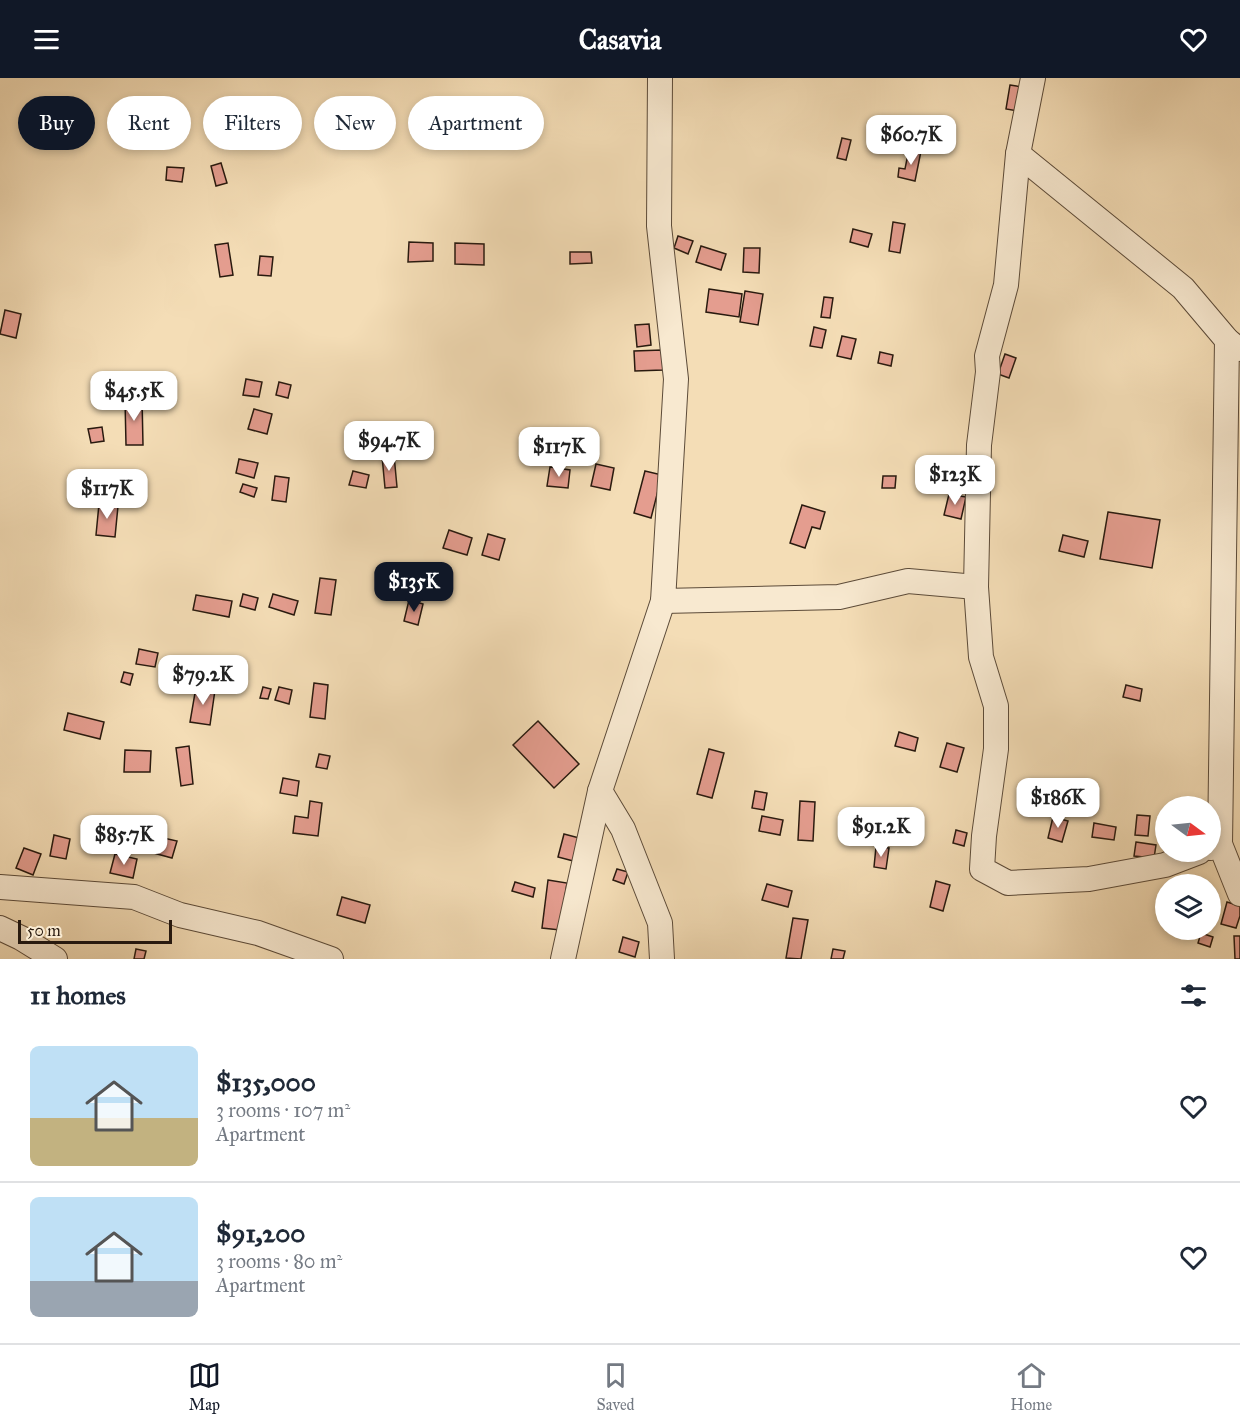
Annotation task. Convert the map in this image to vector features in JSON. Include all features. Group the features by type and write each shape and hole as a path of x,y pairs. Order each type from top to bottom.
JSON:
{"street":[{"path":"563,959 600,791 663,601 676,379 659,226 660,78"},
{"path":"1033,78 1018,154 1006,285 987,356 988,372 979,445 976,587 981,657 996,706 996,749 984,836 982,869 1008,883 1089,879 1173,862"},
{"path":"1018,154 1183,288 1233,345 1212,796"},
{"path":"663,601 839,597 908,581 976,587"},
{"path":"600,791 623,829 660,923 662,959"},
{"path":"1219,862 1240,894"},
{"path":"0,887 134,897 180,915 258,933 332,959"},
{"path":"0,928 55,959"}],"building":[{"path":"1010,85 1022,87 1018,111 1006,109"},
{"path":"929,132 937,134 935,145 926,144"},
{"path":"842,138 851,140 846,160 837,158"},
{"path":"909,149 921,151 915,181 898,177 899,168 905,169"},
{"path":"221,163 227,183 216,186 211,166"},
{"path":"167,167 184,168 182,182 166,180"},
{"path":"893,222 905,224 900,253 889,251"},
{"path":"853,229 872,234 868,247 850,242"},
{"path":"678,236 693,241 688,254 674,248"},
{"path":"409,242 433,243 433,261 408,262"},
{"path":"228,243 233,275 220,277 215,245"},
{"path":"455,243 484,244 484,265 455,264"},
{"path":"701,246 726,254 721,270 696,262"},
{"path":"744,248 760,248 759,273 743,272"},
{"path":"570,252 591,252 592,263 570,264"},
{"path":"260,256 273,257 271,276 258,275"},
{"path":"709,289 742,294 739,317 706,312"},
{"path":"745,291 763,294 758,325 740,322"},
{"path":"824,297 833,298 830,318 821,317"},
{"path":"5,310 21,314 16,338 0,334"},
{"path":"649,324 651,345 637,347 635,325"},
{"path":"814,327 826,330 822,348 810,346"},
{"path":"842,336 856,339 851,359 837,356"},
{"path":"662,350 663,370 635,371 634,351"},
{"path":"880,352 893,355 891,366 878,363"},
{"path":"1005,354 1016,358 1009,378 998,374"},
{"path":"246,379 262,382 259,397 243,395"},
{"path":"279,382 291,385 288,398 276,395"},
{"path":"142,398 143,445 126,445 125,399"},
{"path":"254,409 272,414 267,434 248,429"},
{"path":"102,427 104,441 91,443 88,429"},
{"path":"394,455 397,487 385,488 382,456"},
{"path":"239,459 258,463 254,478 236,473"},
{"path":"596,464 614,468 610,490 591,486"},
{"path":"550,467 570,470 568,488 547,486"},
{"path":"353,471 369,475 366,488 349,485"},
{"path":"645,471 662,475 651,518 634,513"},
{"path":"275,476 289,478 286,502 272,500"},
{"path":"883,476 896,476 895,488 882,488"},
{"path":"243,484 257,488 254,497 240,492"},
{"path":"949,494 966,497 961,519 944,515"},
{"path":"99,504 118,506 115,537 96,535"},
{"path":"802,505 825,512 820,529 812,527 805,548 790,543"},
{"path":"1108,512 1160,520 1152,568 1100,559"},
{"path":"449,530 472,538 467,555 443,548"},
{"path":"488,534 505,539 499,560 482,555"},
{"path":"1063,535 1088,541 1084,557 1059,551"},
{"path":"320,578 336,580 331,615 315,613"},
{"path":"243,594 258,598 255,610 240,606"},
{"path":"273,594 298,601 294,615 269,607"},
{"path":"196,595 232,601 229,617 193,610"},
{"path":"409,600 423,604 418,625 404,621"},
{"path":"139,649 158,653 155,667 136,664"},
{"path":"124,672 133,674 130,685 121,682"},
{"path":"314,683 328,685 325,719 310,717"},
{"path":"1126,685 1142,689 1140,701 1123,697"},
{"path":"196,687 215,690 210,725 190,722"},
{"path":"263,687 271,689 268,699 260,698"},
{"path":"279,687 292,690 289,704 275,700"},
{"path":"68,713 104,722 100,739 64,730"},
{"path":"538,721 579,764 554,788 513,745"},
{"path":"899,732 918,738 915,751 895,746"},
{"path":"947,743 964,748 957,772 940,767"},
{"path":"189,746 193,784 181,786 176,748"},
{"path":"709,749 724,753 712,798 697,794"},
{"path":"125,750 151,751 150,772 124,772"},
{"path":"319,754 330,756 327,769 316,767"},
{"path":"283,778 299,781 297,796 280,793"},
{"path":"755,791 767,793 764,810 752,808"},
{"path":"1073,793 1090,797 1088,806 1071,802"},
{"path":"310,801 322,803 318,836 293,833 295,816 308,818"},
{"path":"800,801 815,802 813,841 798,840"},
{"path":"1137,815 1150,816 1148,836 1135,835"},
{"path":"762,816 783,820 780,835 759,831"},
{"path":"1053,817 1068,821 1062,842 1048,838"},
{"path":"1094,823 1116,827 1114,840 1092,837"},
{"path":"956,830 967,833 964,846 953,843"},
{"path":"564,834 587,840 581,863 558,857"},
{"path":"54,835 70,839 66,859 50,856"},
{"path":"150,835 177,841 172,858 146,851"},
{"path":"1136,842 1155,845 1154,858 1134,856"},
{"path":"876,847 889,848 886,869 874,867"},
{"path":"24,848 41,854 33,875 16,868"},
{"path":"115,854 137,859 133,878 110,873"},
{"path":"617,869 628,872 624,884 613,880"},
{"path":"548,880 567,883 560,930 542,928"},
{"path":"936,881 950,885 943,911 930,907"},
{"path":"515,882 535,888 533,897 512,891"},
{"path":"767,884 792,891 788,907 762,900"},
{"path":"342,897 370,905 365,923 337,915"},
{"path":"1227,902 1240,906 1236,928 1221,924"},
{"path":"793,918 808,920 801,959 786,958"},
{"path":"1234,936 1240,936 1240,959 1235,959"},
{"path":"623,937 639,942 635,957 619,952"},
{"path":"1199,940 1212,940 1210,947 1198,943"},
{"path":"136,949 146,951 144,959 134,959"},
{"path":"833,949 845,951 843,959 831,959"}]}
